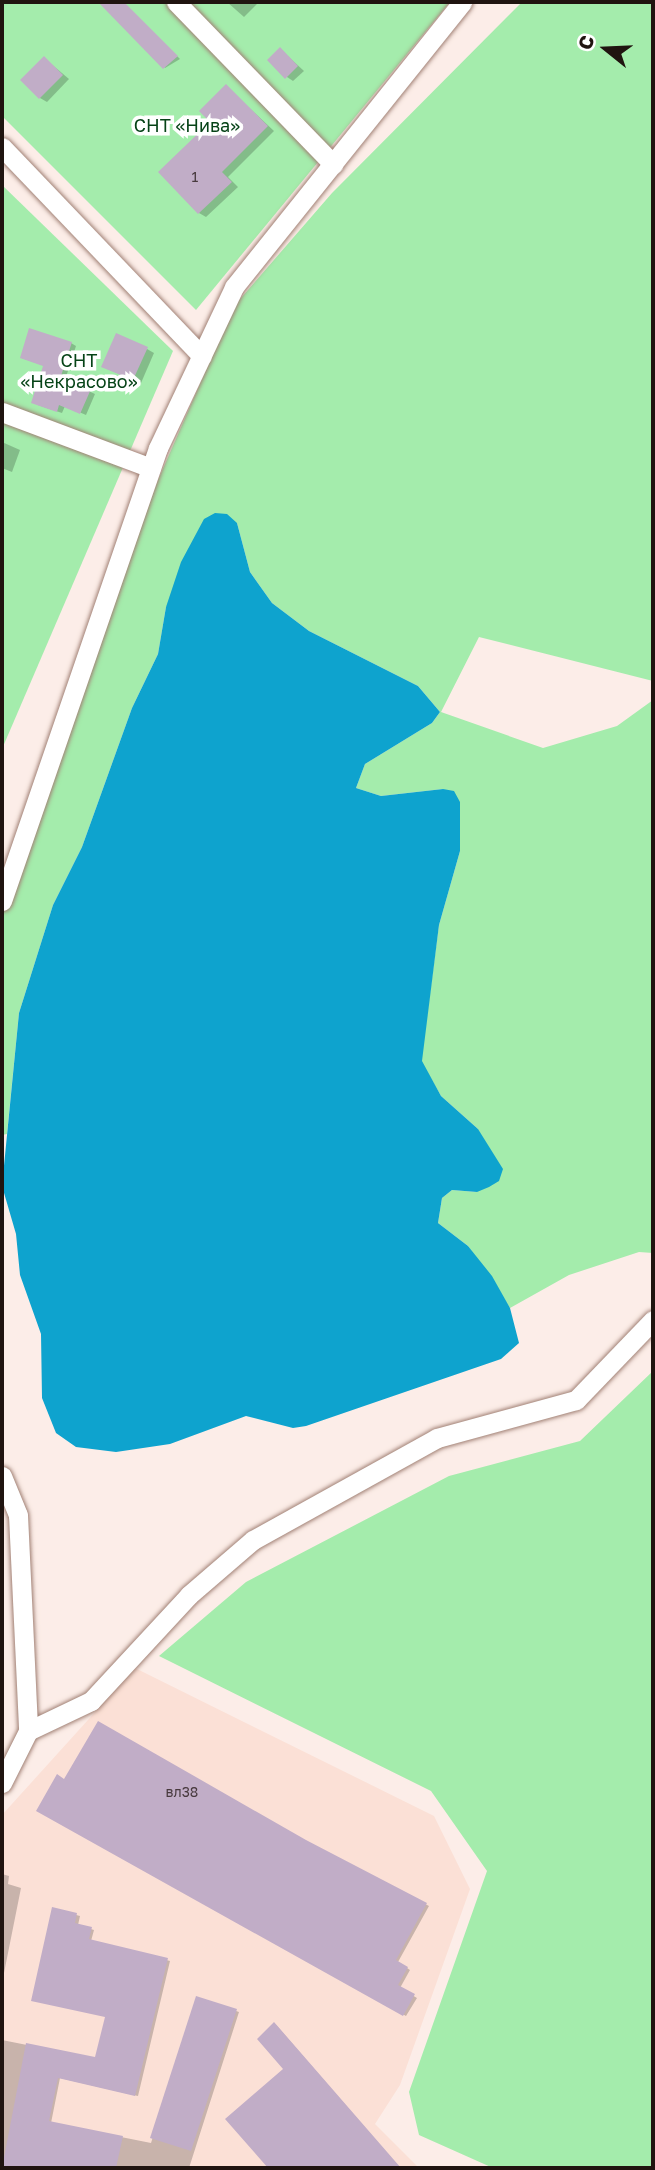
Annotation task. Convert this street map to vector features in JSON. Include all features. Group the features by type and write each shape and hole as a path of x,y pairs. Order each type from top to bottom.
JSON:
{"street":[{"path":"176,2 333,164"},
{"path":"2,901 151,468 234,287 462,2"},
{"path":"2,147 202,356"},
{"path":"2,412 151,468"},
{"path":"28,1731 90,1701 189,1595 253,1540 437,1438 576,1400 653,1320"},
{"path":"2,1476 18,1515 28,1731 2,1783"}],"shaded area":[{"path":"135,1668 434,1816 470,1889 400,2085 375,2124 419,2168 2,2168 2,1815"}],"green space":[{"name":"СНТ «Нива»","path":"2,2 450,2 196,310 2,116"},
{"path":"522,2 653,2 653,681 479,637 441,712 543,748 617,726 653,700 653,1253 639,1252 569,1275 510,1308 468,1246 438,1223 442,1198 452,1190 477,1192 478,1129 441,1096 421,1061 439,925 460,851 443,789 381,796 356,788 365,764 432,723 440,712 418,686 309,631 272,603 250,572 237,523 166,607 158,654 132,708 82,847 53,905 19,1013 7,1134 2,1135 2,909 158,480 234,306 332,193"},
{"name":"СНТ «Некрасово»","path":"2,185 173,351 2,749"},
{"path":"653,1371 653,2168 493,2168 419,2135 409,2092 487,1871 431,1791 159,1656 246,1582 449,1476 580,1441"}],"water":[{"path":"215,513 227,514 237,523 250,572 272,603 309,631 418,686 440,712 432,723 365,764 356,788 381,796 443,789 454,791 460,802 460,851 439,925 422,1061 441,1096 478,1129 503,1169 499,1181 489,1187 477,1192 452,1190 442,1198 438,1223 468,1246 492,1276 510,1308 519,1343 501,1359 306,1426 293,1428 246,1416 170,1444 116,1452 76,1447 56,1433 42,1398 41,1334 20,1275 16,1234 2,1186 19,1013 53,905 82,847 132,708 158,654 166,607 181,562 204,519"}],"building":[{"path":"98,2 124,2 178,56 163,69"},
{"path":"280,47 298,66 285,79 267,60"},
{"path":"44,56 63,75 39,99 20,80"},
{"path":"226,84 268,126 222,172 232,182 198,214 158,172 210,122 199,111"},
{"path":"29,328 72,342 61,376 91,389 80,414 59,405 57,412 31,403 43,366 20,358"},
{"path":"116,333 148,347 133,380 101,367"},
{"path":"98,1721 306,1840 427,1903 396,1960 408,1967 398,1985 415,1994 403,2016 36,1811 57,1774 64,1779"},
{"path":"52,1907 77,1913 75,1923 92,1927 89,1939 168,1958 135,2096 58,2078 49,2121 123,2136 116,2168 2,2168 26,2043 95,2057 105,2017 31,2001"},
{"path":"196,1996 237,2009 191,2151 150,2138"},
{"path":"274,2022 401,2168 268,2168 225,2119 283,2069 257,2039"}]}
